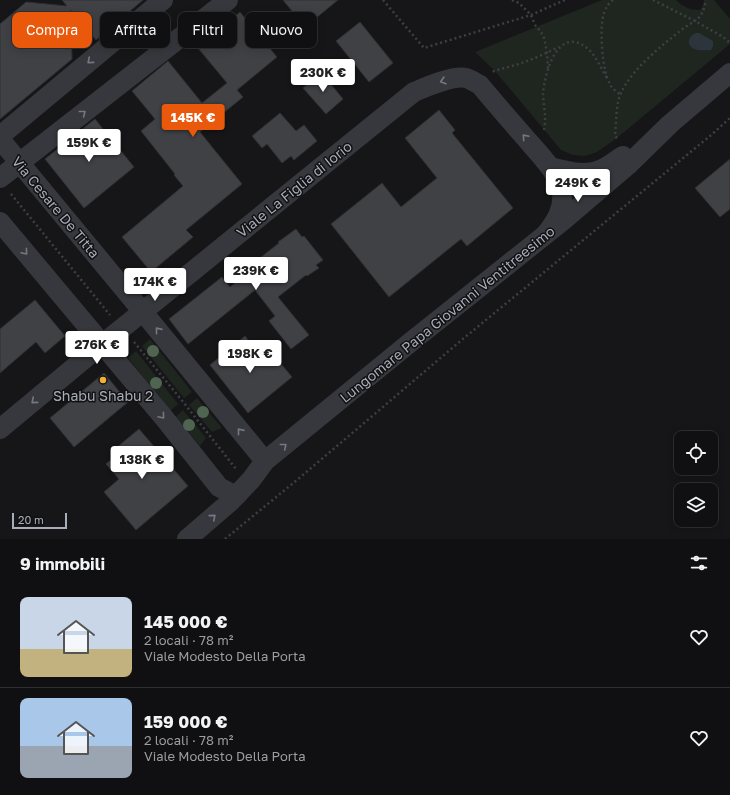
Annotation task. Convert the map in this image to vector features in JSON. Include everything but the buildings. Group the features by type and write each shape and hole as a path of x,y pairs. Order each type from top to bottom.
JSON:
{"street":[{"path":"0,138 163,0"},
{"path":"4,184 20,163 228,0"},
{"name":"Lungomare Papa Giovanni Ventitreesimo","path":"187,539 226,507 251,480 265,461 565,219 627,166 670,124 730,73"},
{"name":"Viale La Figlia di Iorio","path":"0,429 414,92 434,84 453,78 466,78 480,85 550,167 560,185 562,198 560,213 546,234"},
{"path":"550,167 584,174 591,173 602,169 670,124"},
{"name":"Via Cesare De Titta","path":"0,138 265,461"},
{"path":"0,222 165,419 219,487 230,493 238,494"}],"path":[{"path":"383,0 424,48 531,15 565,0"},
{"path":"512,0 519,3 531,15 535,25 544,38 547,52 548,73"},
{"path":"607,78 602,51 601,35 603,14 613,0"},
{"path":"653,0 695,21 723,37 730,43"},
{"path":"617,138 615,136 617,113 619,101 625,86 637,69 681,30 695,21 703,13 706,0"},
{"path":"492,73 494,71 534,58 569,41 580,43 588,48 610,85 621,95"},
{"path":"544,132 545,118 543,94 553,56 561,46"},
{"path":"225,539 464,338 730,118"},
{"path":"4,184 113,319"},
{"path":"133,342 238,471"}],"shaded area":[{"path":"602,0 676,0 687,8 700,10 704,0 714,0 730,19 730,44 617,138 597,152 585,156 573,155 561,150 495,71 475,52"},
{"path":"699,33 713,41 711,50 698,50 691,47 689,40 691,36"},
{"path":"150,339 192,392 184,398 142,346"},
{"path":"136,351 178,404 170,411 128,358"},
{"path":"197,398 222,428 212,432 189,405"},
{"path":"183,410 206,438 200,446 176,417"}],"place":[{"name":"Shabu Shabu 2","path":"103,380"}]}
